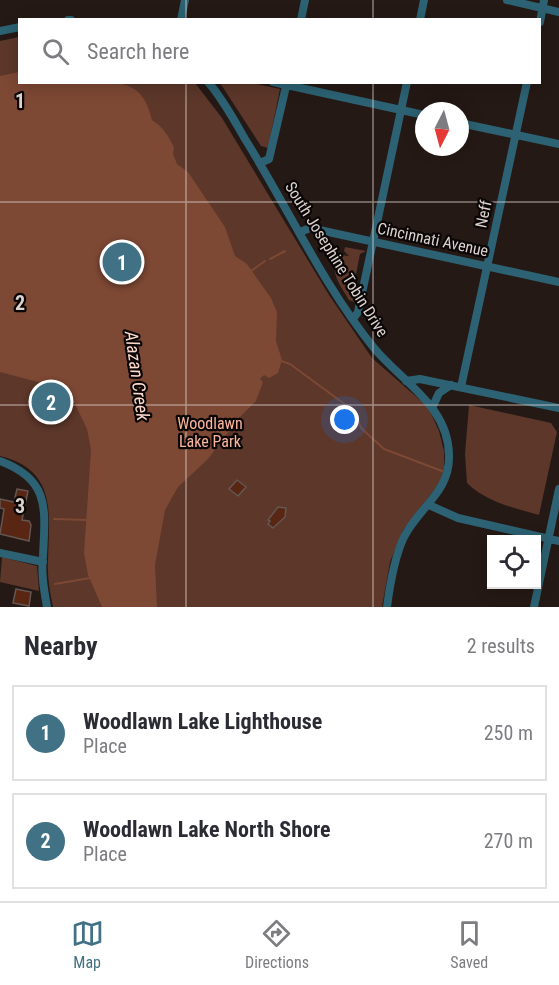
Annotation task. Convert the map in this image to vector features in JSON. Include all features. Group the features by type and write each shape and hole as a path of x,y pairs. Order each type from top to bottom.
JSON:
{"street":[{"path":"181,18 185,0"},
{"path":"301,18 305,0"},
{"path":"420,18 424,0"},
{"path":"507,0 543,4 559,12"},
{"path":"0,31 18,27"},
{"name":"South Josephine Tobin Drive","path":"209,84 260,163 353,319 378,352 433,406 444,430 449,458 443,487 402,543 387,607"},
{"path":"260,163 270,159 286,84 415,113"},
{"path":"353,319 358,312 407,84"},
{"name":"Neff","path":"461,387 527,84"},
{"path":"469,125 559,144"},
{"name":"Cincinnati Avenue","path":"300,232 310,228 559,282"},
{"path":"406,381 420,379 559,408"},
{"path":"433,406 439,393 450,385"},
{"path":"0,462 21,471 35,484 42,497 45,514 42,562 46,607"},
{"path":"534,607 559,489"},
{"path":"429,505 465,520 559,541"},
{"path":"0,553 42,562"}],"green space":[{"name":"Woodlawn Lake Park","path":"18,37 18,84 196,84 222,118 329,295 372,358 428,407 439,431 444,451 444,469 439,484 403,530 390,562 382,607 53,607 48,573 49,511 46,496 41,483 32,472 19,463 0,456 0,41"},
{"path":"221,84 257,84 280,89 268,148 261,146"},
{"path":"345,247 366,251 360,254 352,294 354,302 349,300 334,268 337,256 345,265 341,255 349,256 344,251"},
{"path":"469,405 551,423 557,432 539,515 492,500 467,483 465,454"},
{"path":"2,557 37,566 39,591 0,582"}],"water":[{"name":"Alazan Creek","path":"18,72 18,84 120,84 137,91 145,101 152,120 162,128 172,143 177,164 188,172 225,227 235,256 247,264 271,298 277,312 276,341 282,360 278,373 269,378 264,375 260,379 263,382 256,401 239,418 208,459 178,487 165,510 155,565 157,607 102,607 88,575 84,553 91,450 87,429 74,402 38,382 0,372 0,76"}],"building":[{"path":"237,480 246,487 238,496 229,489"},
{"path":"17,489 28,491 22,520 29,521 31,525 29,541 0,534 4,509 0,508 0,499 14,502"},
{"path":"278,507 286,508 285,517 273,528 268,524 270,521 268,520"},
{"path":"16,589 31,592 29,606 13,603"}],"waterway":[{"path":"270,259 285,251"},
{"path":"251,271 265,261"},
{"path":"281,361 290,364 354,411 361,428 384,449 442,471"},
{"path":"54,519 87,520"},
{"path":"55,584 90,578"}],"place":[{"name":"Woodlawn Lake Lighthouse","path":"122,262"},
{"name":"Woodlawn Lake North Shore","path":"51,402"}]}
